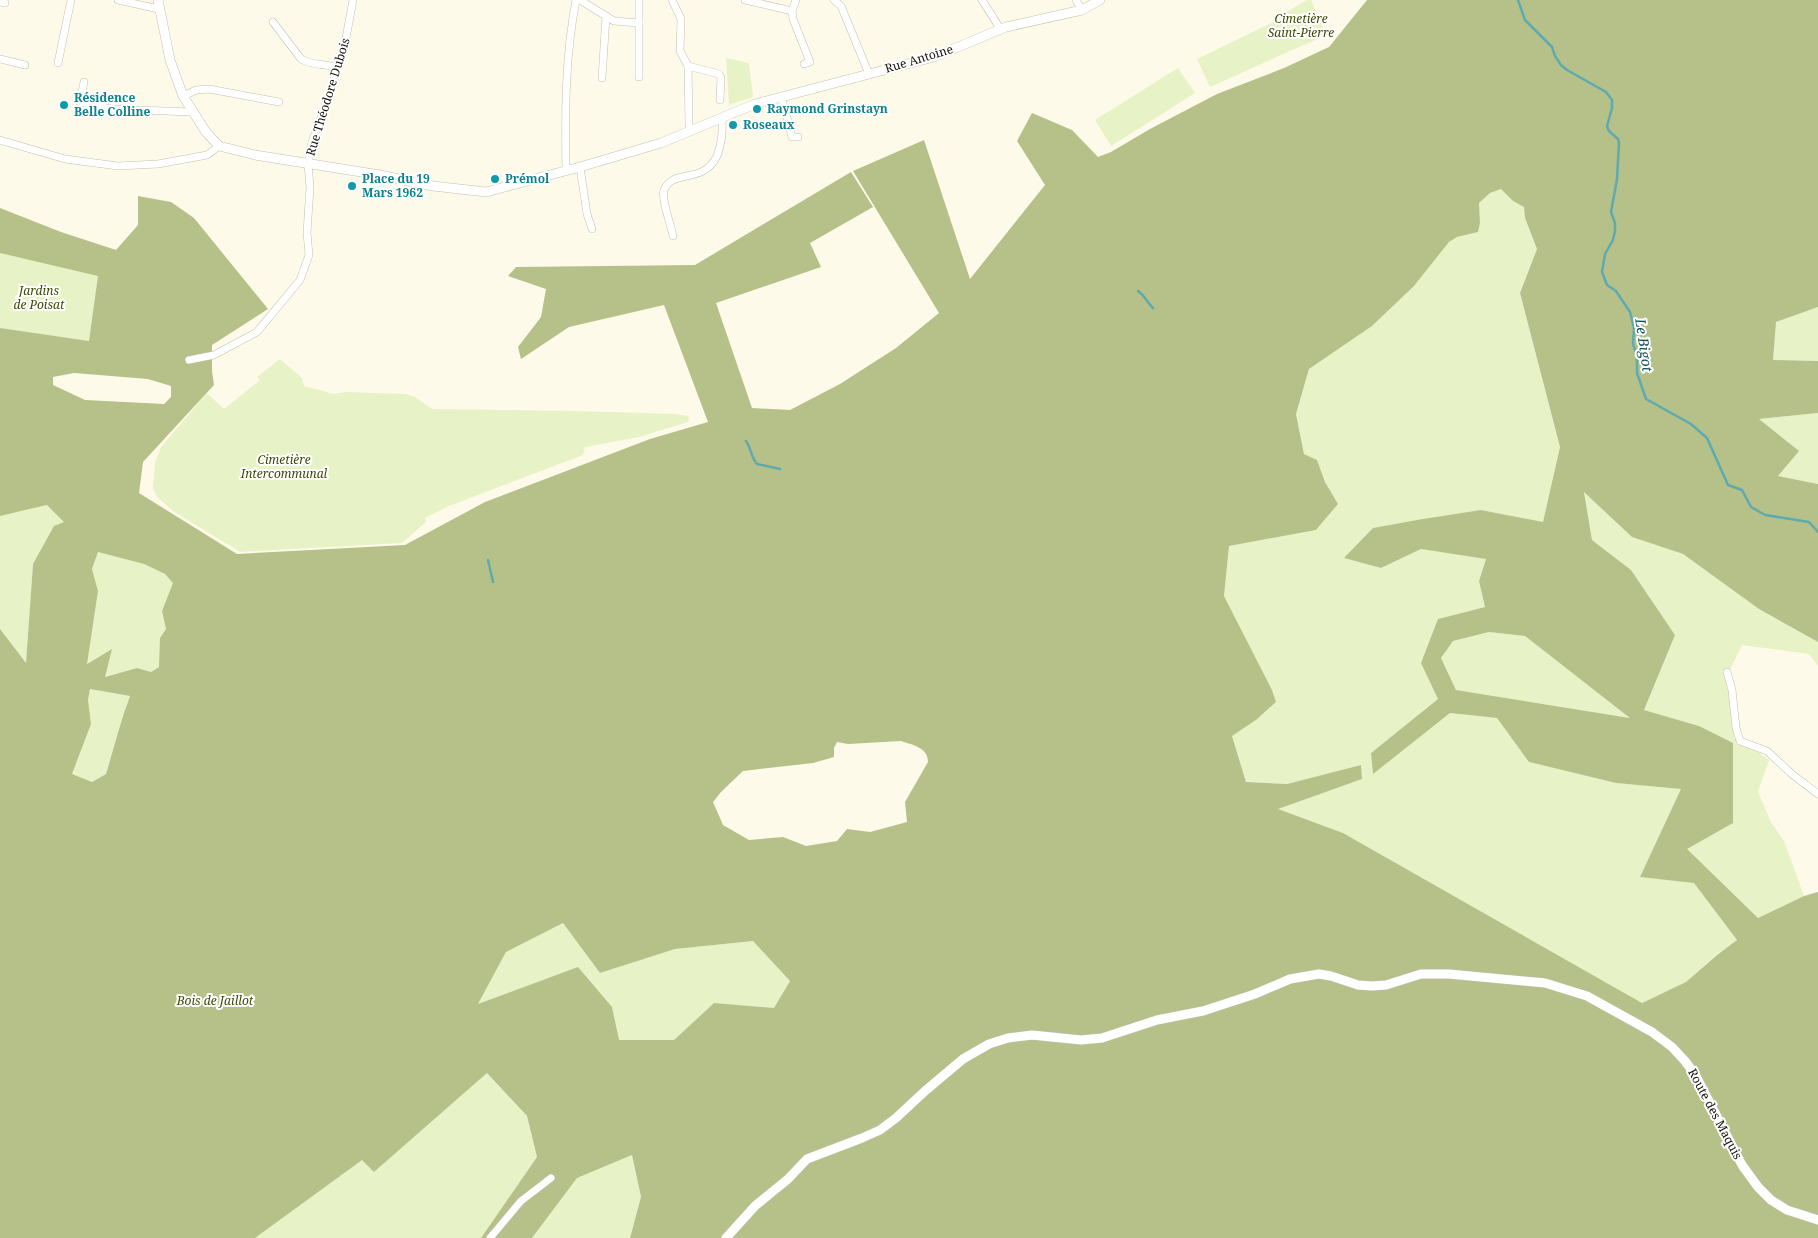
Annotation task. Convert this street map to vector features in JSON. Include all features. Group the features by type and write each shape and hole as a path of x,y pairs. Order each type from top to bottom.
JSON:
{"street":[{"path":"58,63 71,0"},
{"path":"0,140 65,159 118,166 158,164 207,156 219,146 192,112 184,96 170,60 158,4 118,0"},
{"name":"Rue Théodore Dubois","path":"189,360 214,355 257,332 300,280 308,255 307,233 310,187 308,164 311,145 334,81 336,67 339,65 344,49 353,0"},
{"path":"566,171 564,118 569,35 578,0 614,21 639,23"},
{"path":"639,77 640,0"},
{"path":"672,0 681,20 680,51 688,66 689,124 691,130"},
{"path":"746,0 792,11"},
{"path":"796,0 792,11 793,19 810,62 804,64"},
{"path":"834,0 841,6 869,74"},
{"path":"982,0 1001,30"},
{"path":"1076,0 1082,10"},
{"name":"Rue Antoine","path":"219,146 255,155 380,175 433,186 486,192 580,168 661,143 735,112 780,96 934,57 1006,27 1082,10 1100,0"},
{"path":"602,78 606,16"},
{"path":"273,22 301,59 306,62 336,67"},
{"path":"0,58 25,65"},
{"path":"688,66 719,74 720,100"},
{"path":"84,82 80,102 110,109 192,112"},
{"path":"184,96 196,90 209,89 279,102"},
{"path":"780,96 792,137 798,137"},
{"path":"673,236 670,219 664,203 664,190 672,180 699,173 708,169 714,162 721,146 722,118"},
{"path":"580,168 587,214 592,229"},
{"path":"1727,672 1732,690 1736,728 1740,741 1767,751 1793,775 1818,794"},
{"name":"Route des Maquis","path":"726,1238 752,1209 788,1180 807,1159 880,1130 963,1059 988,1044 1008,1038 1032,1035 1081,1040 1102,1038 1151,1021 1204,1011 1255,994 1290,979 1305,976 1325,975 1358,984 1376,986 1421,974 1442,973 1545,983 1587,996 1652,1032 1685,1061 1696,1076 1742,1164 1758,1187 1771,1200 1787,1210 1818,1220"},
{"path":"490,1238 521,1201 551,1178"}],"green space":[{"name":"Cimetière Saint-Pierre","path":"1307,0 1311,0 1326,35 1210,87 1197,59 1284,17 1283,14"},
{"name":"Bois de Jaillot","path":"1367,0 1818,0 1818,307 1776,322 1773,360 1818,361 1818,413 1759,419 1799,451 1778,476 1818,484 1818,642 1759,609 1683,554 1632,537 1584,492 1592,540 1631,570 1675,635 1644,710 1699,726 1733,743 1733,823 1687,849 1758,918 1804,896 1818,892 1818,1238 630,1238 641,1197 632,1155 577,1178 532,1238 481,1238 537,1157 527,1116 487,1073 374,1172 362,1160 255,1238 0,1238 0,629 26,663 33,564 54,526 64,522 47,505 0,516 0,328 89,341 98,276 0,253 0,208 61,232 116,250 138,225 138,196 171,202 194,218 268,309 212,345 214,385 143,462 139,493 237,554 405,545 485,502 650,439 708,422 664,305 569,327 521,359 518,347 541,317 546,289 508,276 516,267 695,265 851,172 873,207 810,243 821,267 716,303 752,408 790,410 840,384 896,348 939,313 853,171 924,140 970,279 1045,185 1017,141 1032,113 1072,130 1098,157 1111,152 1217,94 1284,68 1329,47","holes":["1501,189 1513,201 1524,207 1525,218 1537,249 1520,293 1560,447 1543,522 1481,510 1373,528 1344,558 1381,568 1421,549 1486,559 1479,581 1485,607 1438,619 1421,663 1438,699 1371,753 1373,774 1450,713 1497,718 1529,762 1616,783 1681,789 1640,877 1694,883 1737,940 1686,982 1642,1003 1343,833 1278,809 1362,779 1361,765 1287,784 1246,782 1232,736 1256,720 1276,702 1272,690 1224,596 1229,546 1316,530 1338,504 1325,482 1317,460 1304,454 1296,414 1309,369 1372,326 1414,286 1449,242 1457,237 1478,232 1480,223 1479,203 1490,193","74,373 148,379 171,386 171,397 164,404 85,400 53,385 53,377","98,552 144,564 165,574 173,583 162,611 166,629 160,638 159,667 151,672 137,668 105,677 112,649 87,664 98,591 92,569","1489,632 1525,636 1630,718 1456,690 1441,658 1453,641","90,689 130,696 106,774 92,782 72,774 91,724 88,700","901,741 919,747 925,753 928,762 905,802 907,822 870,832 847,829 837,841 806,846 783,837 749,840 723,825 713,802 743,771 813,763 834,757 834,748 837,742 848,744","563,923 600,973 675,949 753,941 790,981 774,1008 714,1003 674,1040 619,1040 612,1007 578,967 478,1004 506,952"]},
{"path":"726,58 749,63 753,97 729,105"},
{"path":"1178,68 1195,93 1111,146 1095,120"},
{"path":"1501,189 1513,201 1524,207 1525,218 1537,249 1520,293 1560,447 1543,522 1481,510 1344,558 1381,568 1421,549 1486,558 1479,581 1485,607 1438,619 1438,699 1371,753 1373,773 1450,713 1497,718 1529,762 1616,783 1682,789 1640,877 1694,882 1737,940 1716,955 1686,982 1642,1003 1343,833 1277,809 1362,779 1361,765 1287,784 1246,782 1232,736 1256,720 1276,702 1272,690 1224,596 1229,546 1316,530 1338,504 1325,482 1317,460 1304,454 1296,414 1309,369 1372,326 1414,286 1449,242 1457,237 1478,232 1480,223 1479,203 1490,193"},
{"name":"Jardins de Poisat","path":"0,253 99,275 89,342 0,328"},
{"path":"1818,307 1818,361 1773,360 1775,322"},
{"name":"Cimetière Intercommunal","path":"280,359 302,378 304,386 334,394 345,392 406,394 415,397 432,409 675,414 688,416 689,419 688,422 639,437 585,447 583,455 449,506 425,518 426,522 402,543 240,552 173,511 157,497 153,488 155,463 161,447 207,393 224,409 260,380 257,377"},
{"path":"1818,413 1818,484 1778,476 1758,419"},
{"path":"1584,491 1632,537 1683,554 1759,609 1818,642 1818,666 1809,654 1742,645 1730,670 1743,744 1753,748 1769,760 1758,792 1771,822 1784,841 1804,896 1758,918 1686,849 1699,726 1644,710 1675,635 1631,570 1592,540"},
{"path":"48,505 64,522 33,564 26,664 0,629 0,516"},
{"path":"98,552 144,564 165,574 174,583 162,611 166,629 160,638 160,666 151,672 137,668 104,677 111,650 86,664 98,591 92,569"},
{"path":"1489,632 1525,636 1631,718 1456,690 1441,658 1453,641"},
{"path":"90,689 130,696 106,774 92,782 72,774 91,724 88,700"},
{"path":"563,923 600,973 675,949 753,941 790,981 774,1009 714,1003 674,1040 618,1040 612,1007 478,1004 506,952"},
{"path":"487,1073 527,1116 537,1157 481,1238 255,1238 362,1159 374,1172"},
{"path":"632,1155 641,1197 630,1238 532,1238 577,1178"}],"waterway":[{"name":"Le Bigot","path":"1518,0 1525,20 1552,47 1561,65 1606,92 1612,100 1612,108 1607,126 1619,143 1617,179 1611,212 1615,223 1615,231 1613,240 1605,254 1602,272 1607,285 1616,291 1630,312 1634,328 1633,344 1637,356 1637,373 1646,399 1691,424 1707,438 1728,485 1742,490 1751,507 1765,515 1809,522 1818,532"},
{"path":"1138,291 1153,308"},
{"path":"746,441 757,464 780,469"},
{"path":"488,560 493,582"}],"place":[{"name":"Résidence Belle Colline","path":"64,105"},
{"name":"Raymond Grinstayn","path":"757,109"},
{"name":"Roseaux","path":"733,125"},
{"name":"Prémol","path":"495,179"},
{"name":"Place du 19 Mars 1962","path":"352,186"}]}
